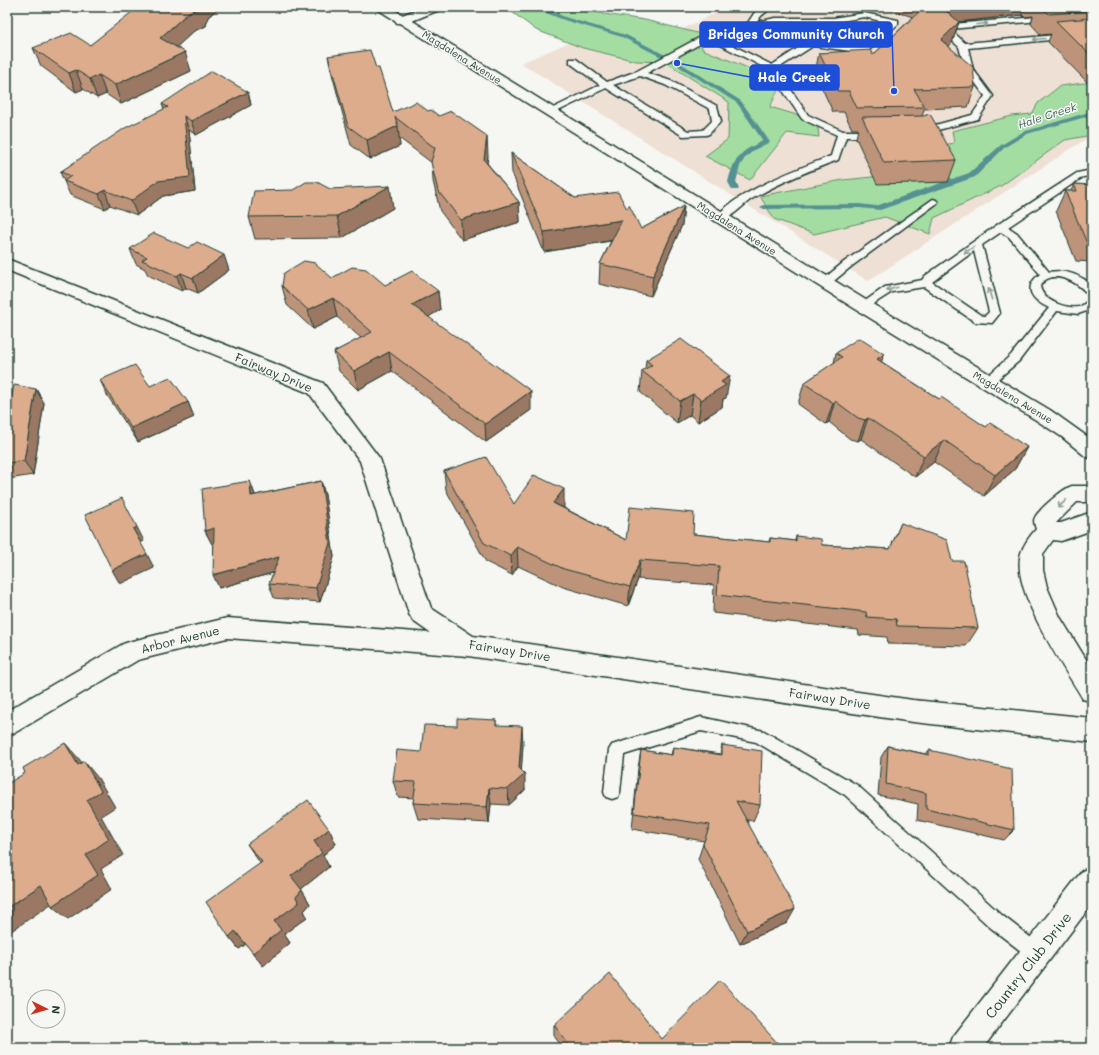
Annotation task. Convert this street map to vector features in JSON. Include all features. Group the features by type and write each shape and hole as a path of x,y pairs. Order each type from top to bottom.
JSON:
{"street":[{"name":"Magdalena Avenue","path":"381,7 720,218 1062,427 1092,451"},
{"path":"402,20 434,7"},
{"name":"Fairway Drive","path":"7,264 316,388 370,459 421,614 468,646 913,711 1092,730"},
{"path":"1092,494 1072,494 1045,520 1047,530 1032,552 1031,571 1035,589 1048,617 1092,691"},
{"path":"1047,530 1061,532 1092,521"},
{"name":"Arbor Avenue","path":"7,724 132,651 227,628 468,646"},
{"name":"Country Club Drive","path":"964,1048 1092,881"}],"lane":[{"path":"750,26 758,14 768,7"},
{"path":"549,112 606,85 640,73 709,36 775,20 833,20 864,15 895,22 864,51 812,43"},
{"path":"908,133 916,133 975,117 989,96 969,69 964,46 943,27 1061,17"},
{"path":"772,68 812,43 833,20"},
{"path":"964,46 1092,34"},
{"path":"709,36 772,68 805,116 842,134 886,134"},
{"path":"573,61 606,85 686,134 706,132 717,121 714,108 668,83 640,73"},
{"path":"720,218 743,199 780,179 836,158 842,134"},
{"path":"863,306 889,289 926,283 929,278 1001,227 1080,176 1092,173"},
{"path":"826,283 848,264 934,202"},
{"path":"1001,227 1013,234 1047,276"},
{"path":"926,283 932,289 979,319 988,320 995,313 976,245"},
{"path":"1092,293 1085,285 1071,277 1063,275 1047,276 1036,282 1035,287 1040,298 1063,310 1080,310 1086,308 1092,302"},
{"path":"988,382 1015,358 1055,307"},
{"path":"612,792 617,750 701,724 759,736 851,790 997,922 1037,953"}],"shaded area":[{"path":"728,7 1092,7 1092,135 868,281 521,63 577,39 637,51"}],"green space":[{"path":"486,7 577,7 604,14 645,20 701,34 702,49 782,82 770,107 817,121 819,137 787,133 750,180 705,156 728,139 729,102 665,62 636,61 583,48 536,30 512,12"},
{"path":"1092,82 1092,135 1065,140 1001,186 934,218 930,234 885,217 814,234 774,219 760,196 843,180 882,176 951,180 934,147 954,143 952,131 1012,116 1032,114 1038,103 1060,86"}],"building":[{"path":"141,7 201,7 189,12 160,38 185,52 115,85 99,75 90,79 76,70 69,73 33,48 71,33 90,45 133,11 137,11"},
{"path":"924,7 946,7 945,10 959,22 941,40 973,67 975,87 914,89 925,107 857,108 849,91 838,91 819,53 870,50 873,55"},
{"path":"1042,7 1092,7 1092,11 1049,14"},
{"path":"1092,18 1092,57 1056,21"},
{"path":"370,50 376,68 379,68 393,112 416,102 428,111 431,110 439,116 451,111 487,136 484,160 519,202 461,220 438,191 431,162 435,148 395,117 398,126 367,140 348,126 328,56"},
{"path":"212,71 248,92 191,121 184,116 190,177 158,181 131,201 105,190 99,194 64,181 71,176 60,172 125,128 168,107 162,104"},
{"path":"930,114 956,160 884,163 862,117 923,116"},
{"path":"511,153 575,198 618,192 627,209 629,205 641,229 684,206 653,276 600,264 622,220 544,232"},
{"path":"306,182 317,182 330,189 390,186 337,216 249,217 254,191 293,190"},
{"path":"1074,184 1092,185 1092,241 1086,241 1065,191 1077,191"},
{"path":"154,233 188,248 197,242 224,255 193,278 181,273 177,276 142,260 147,257 130,249"},
{"path":"304,261 315,263 332,278 352,267 366,269 385,285 412,271 438,291 412,305 531,391 485,424 389,352 354,371 334,352 372,332 333,298 308,310 282,286 284,273"},
{"path":"859,338 884,354 877,359 939,399 941,397 986,427 990,423 1027,447 995,475 944,440 924,456 868,418 865,420 858,418 835,401 833,403 804,383 842,357 836,353"},
{"path":"681,339 730,376 721,382 726,385 701,400 693,394 680,401 642,371 652,365 646,360"},
{"path":"135,365 150,386 170,377 188,402 131,428 100,380"},
{"path":"14,385 36,389 24,461 7,463 7,421"},
{"path":"486,457 514,504 534,475 564,489 553,503 626,540 630,507 694,513 693,534 770,542 770,538 796,541 796,536 821,539 822,545 890,549 901,523 947,540 952,561 964,561 978,628 897,626 896,619 867,617 866,612 717,595 719,566 640,560 630,587 564,569 517,547 511,556 484,543 444,471"},
{"path":"250,481 251,496 321,481 330,543 316,588 269,584 279,557 213,575 214,528 205,531 202,489"},
{"path":"122,498 137,527 133,529 147,554 112,570 85,515"},
{"path":"457,718 496,720 496,725 522,726 519,768 525,774 508,789 489,788 487,807 413,803 416,782 393,781 397,750 421,752 424,725 457,726"},
{"path":"65,743 78,765 84,761 101,791 87,800 109,839 86,855 98,875 52,906 41,885 7,908 7,784 25,773 23,768"},
{"path":"722,745 762,751 760,805 736,801 795,909 747,931 703,844 710,825 634,813 641,750 672,755 673,747 722,755"},
{"path":"888,746 929,755 929,750 1012,769 1014,830 926,809 926,793 886,784"},
{"path":"308,800 329,829 314,841 322,853 291,876 302,890 296,897 299,903 274,921 281,930 253,953 235,931 229,937 206,902 262,862 247,844"},
{"path":"610,974 662,1039 720,980 782,1048 568,1048 570,1046 554,1025"}],"waterway":[{"name":"Hale Creek","path":"534,7 566,19 624,36 677,63 739,102 767,142 752,149 742,156 736,166 732,182 735,188"},
{"name":"Hale Creek","path":"764,207 859,206 877,208 972,175 1003,146 1025,133 1092,113"}],"place":[{"name":"Hale Creek","path":"677,63"},
{"name":"Bridges Community Church","path":"894,91"}]}
